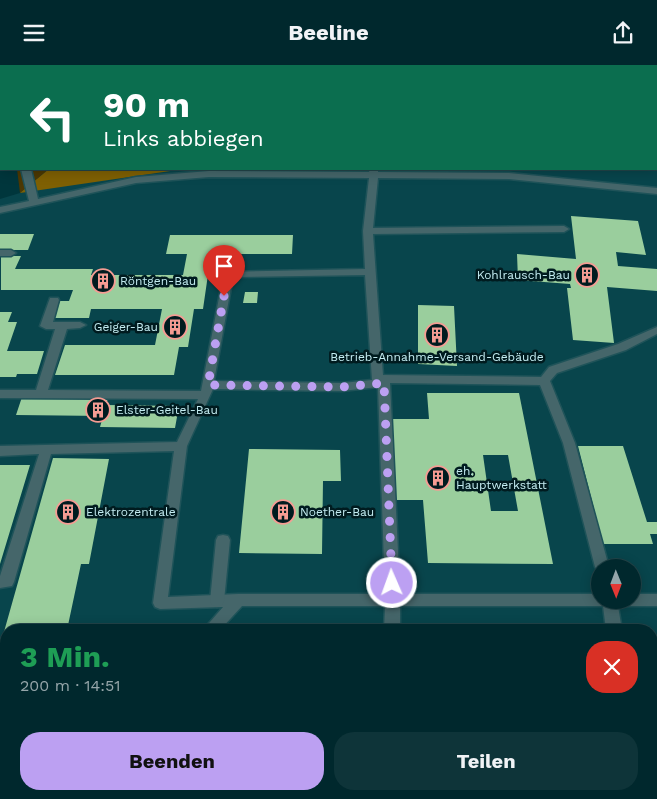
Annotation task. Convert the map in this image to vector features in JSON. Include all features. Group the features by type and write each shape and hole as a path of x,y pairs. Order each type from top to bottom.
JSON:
{"street":[{"path":"26,170 34,201"},
{"path":"374,171 368,231 370,272 381,381 393,602 392,624"},
{"path":"0,210 136,180 209,174 374,171 509,176 657,191"},
{"path":"368,231 564,229"},
{"path":"370,272 228,274 207,390 181,446 160,603 238,600 393,602 591,600"},
{"path":"54,300 46,326 80,325"},
{"path":"41,394 62,325"},
{"path":"544,381 553,369 622,347 657,330"},
{"path":"0,394 342,387 381,381 544,381"},
{"path":"544,381 568,443 600,559"},
{"path":"0,451 181,446"},
{"path":"0,582 7,582 46,451"},
{"path":"217,601 223,540"},
{"path":"216,624 238,600"},
{"path":"641,600 657,600"},
{"path":"611,609 613,624"}],"shaded area":[{"path":"17,170 48,170 20,193"},
{"path":"48,170 657,170 657,624 0,624 0,199 20,193"},
{"path":"48,170 177,170 20,193"}],"building":[{"name":"Kohlrausch-Bau","path":"571,216 638,221 646,255 616,252 618,266 657,269 657,291 607,287 614,343 573,340 567,288 571,288 570,284 518,280 517,254 576,259"},
{"path":"0,234 34,234 28,250 0,250"},
{"path":"170,235 293,235 292,254 211,254 203,309 194,309 188,347 179,347 174,375 55,375 65,345 155,345 162,309 91,309 89,318 54,318 60,301 69,301 73,290 1,290 1,256 21,256 15,269 93,269 91,275 183,275 187,254 166,254"},
{"path":"245,292 258,292 257,303 243,303"},
{"name":"Betrieb-Annahme-Versand-Gebäude","path":"418,305 454,306 457,366 418,364"},
{"path":"0,312 12,312 8,322 17,322 7,351 44,351 37,374 17,374 16,377 0,377"},
{"name":"eh. Hauptwerkstatt","path":"427,393 519,393 553,564 428,563 423,500 392,500 388,419 429,419","holes":["483,455 508,455 518,511 491,511"]},
{"name":"Elster-Geitel-Bau","path":"22,397 108,398 106,405 179,406 175,428 100,427 103,416 16,415"},
{"path":"578,446 623,446 647,522 657,522 657,534 650,534 653,544 603,544"},
{"name":"Noether-Bau","path":"249,449 340,450 341,481 323,481 322,554 239,553"},
{"name":"Elektrozentrale","path":"53,458 109,459 89,564 81,564 68,624 6,624"},
{"path":"0,465 30,465 0,564"}],"place":[{"name":"Kohlrausch-Bau","path":"587,275"},
{"name":"Röntgen-Bau","path":"103,281"},
{"name":"Geiger-Bau","path":"175,327"},
{"name":"Betrieb-Annahme-Versand-Gebäude","path":"437,335"},
{"name":"Elster-Geitel-Bau","path":"98,410"},
{"name":"eh. Hauptwerkstatt","path":"438,478"},
{"name":"Elektrozentrale","path":"68,512"},
{"name":"Noether-Bau","path":"283,512"}],"route":[{"path":"224,296 208,385 342,387 384,383 392,583"}]}
